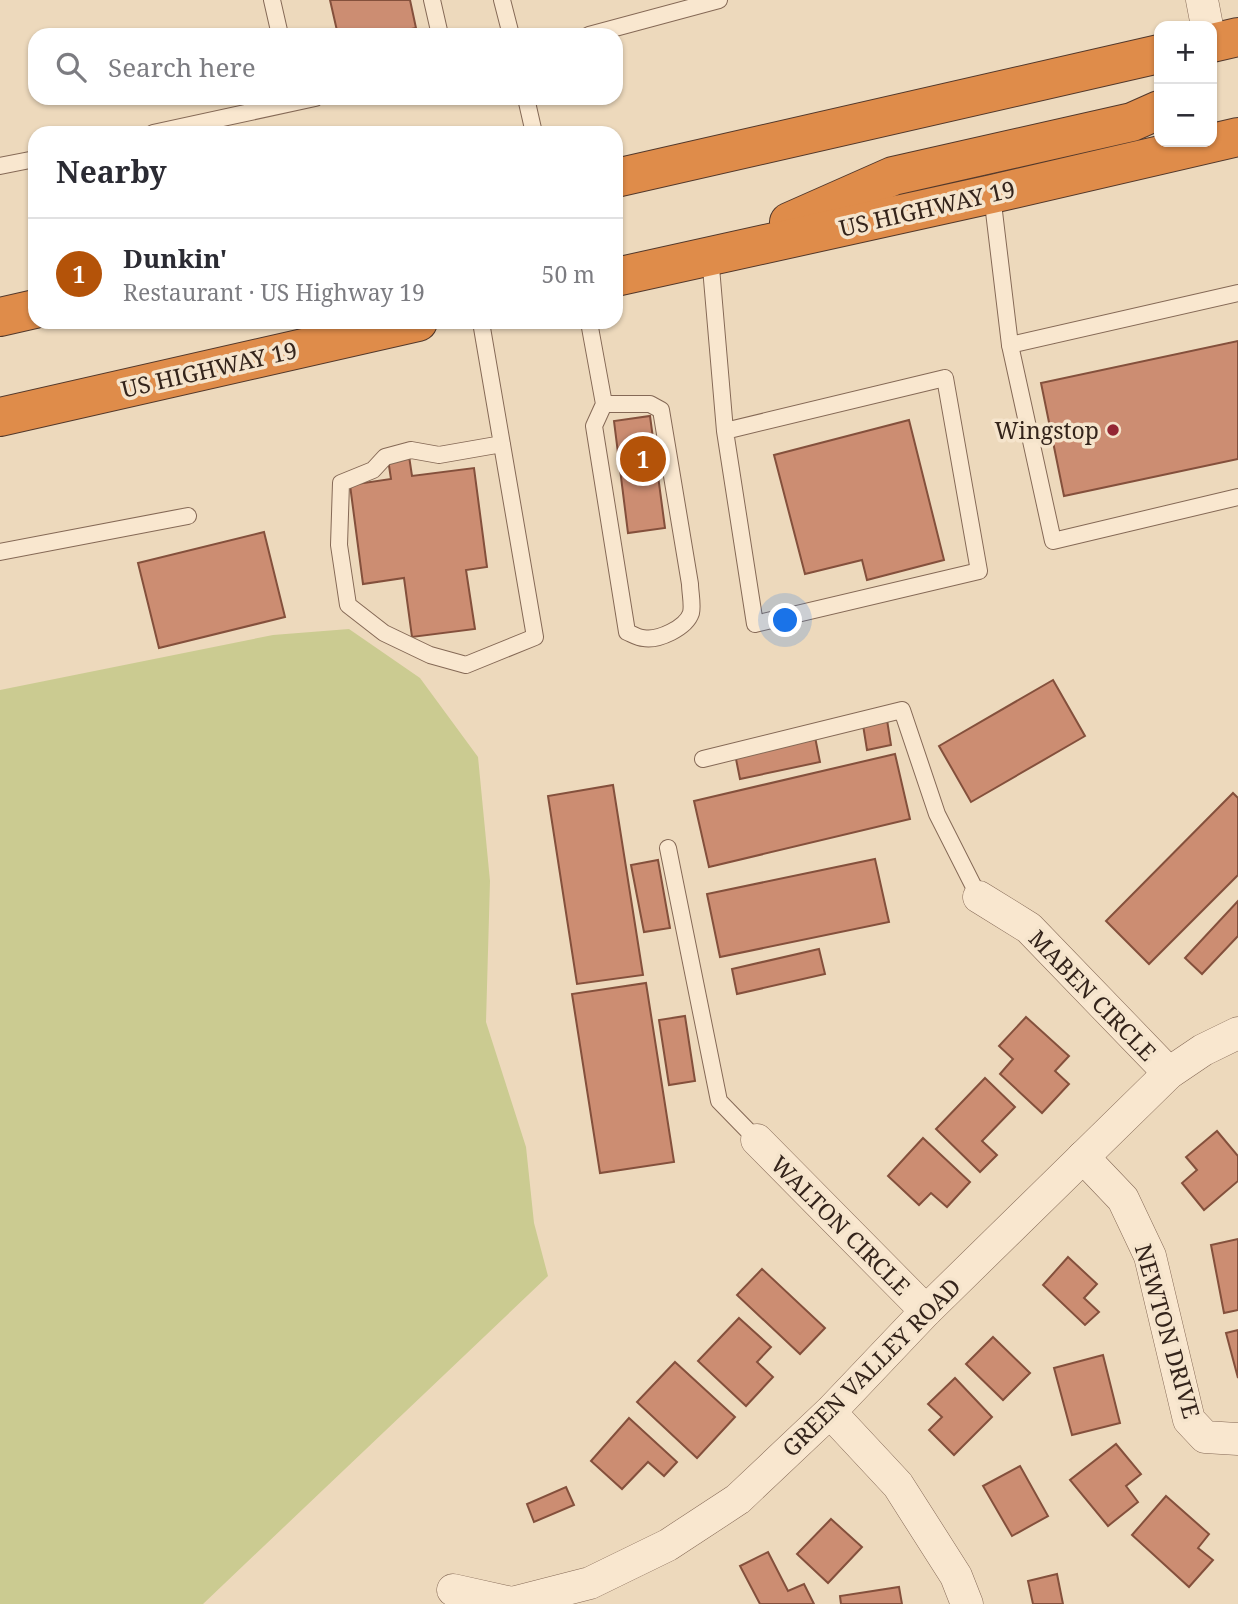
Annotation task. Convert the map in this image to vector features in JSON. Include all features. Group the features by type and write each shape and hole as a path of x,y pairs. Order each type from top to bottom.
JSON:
{"highway":[{"path":"1217,42 1238,37"},
{"path":"623,176 1154,55"},
{"path":"710,256 893,176 1132,122 1154,112"},
{"name":"US HIGHWAY 19","path":"623,275 1238,137"},
{"path":"0,317 28,311"},
{"name":"US HIGHWAY 19","path":"0,416 387,329"}],"street":[{"path":"1202,0 1207,21"},
{"name":"MABEN CIRCLE","path":"979,897 1029,928 1169,1073"},
{"name":"GREEN VALLEY ROAD","path":"453,1590 512,1603 590,1583 668,1545 738,1499 830,1412 926,1311 1169,1073 1203,1050 1238,1033"},
{"name":"WALTON CIRCLE","path":"757,1140 926,1311"},
{"name":"NEWTON DRIVE","path":"1083,1157 1123,1199 1150,1256 1189,1420 1205,1437 1238,1439"},
{"path":"830,1412 898,1485 956,1576 967,1604"}],"lane":[{"path":"272,0 279,28"},
{"path":"432,0 438,28"},
{"path":"502,0 509,28"},
{"path":"607,28 658,8 719,0"},
{"path":"184,126 275,105"},
{"path":"528,105 532,126"},
{"path":"0,166 28,160"},
{"path":"992,194 1010,345 1053,541 1238,497"},
{"path":"710,256 725,431 755,624 979,571 945,378 725,431"},
{"path":"1010,345 1238,293"},
{"path":"482,329 502,444 535,637 466,665 430,655 384,633 348,605 339,545 341,483 373,470 384,457 411,450 439,455 502,444"},
{"path":"590,329 604,404 594,426 627,632 642,638 655,638 682,625 691,613 690,584 661,410 650,404 604,404"},
{"path":"0,552 188,516"},
{"path":"703,759 902,710 937,814 979,897"},
{"path":"668,848 719,1101 757,1140"}],"green space":[{"path":"349,629 420,678 478,757 490,881 486,1022 526,1147 534,1223 548,1276 203,1604 0,1604 0,690 273,635"}],"building":[{"path":"330,0 410,0 416,28 336,28"},
{"path":"1238,341 1238,459 1064,496 1041,383"},
{"path":"650,416 665,528 628,533 614,421"},
{"path":"909,420 944,560 867,580 862,560 805,574 774,455"},
{"path":"409,456 412,476 474,468 487,567 466,570 475,629 412,637 404,578 363,584 350,485 391,479 388,459"},
{"path":"264,532 285,617 159,648 138,563"},
{"path":"1053,680 1085,736 971,802 939,746"},
{"path":"887,720 891,745 867,750 863,725"},
{"path":"815,737 820,762 740,779 735,754"},
{"path":"895,754 910,819 709,867 694,801"},
{"path":"613,785 643,975 577,984 548,796"},
{"path":"1233,793 1238,798 1238,875 1149,964 1106,921"},
{"path":"875,859 889,922 720,957 707,894"},
{"path":"658,860 670,928 644,932 631,865"},
{"path":"1238,901 1238,936 1202,974 1185,958"},
{"path":"819,949 825,974 737,994 732,969"},
{"path":"646,983 674,1162 600,1173 572,994"},
{"path":"685,1016 695,1081 669,1085 659,1020"},
{"path":"1026,1017 1069,1056 1055,1071 1069,1084 1042,1113 1000,1074 1013,1059 999,1046"},
{"path":"985,1078 1015,1107 982,1141 997,1155 980,1172 936,1129"},
{"path":"1217,1131 1238,1156 1238,1181 1204,1210 1182,1183 1197,1170 1186,1157"},
{"path":"923,1138 970,1182 947,1207 931,1193 919,1205 888,1176"},
{"path":"1238,1239 1238,1310 1224,1313 1211,1245"},
{"path":"1068,1257 1097,1284 1084,1298 1099,1312 1085,1325 1043,1285"},
{"path":"762,1269 825,1328 800,1354 737,1295"},
{"path":"739,1318 771,1347 757,1362 773,1377 746,1406 698,1361"},
{"path":"1238,1330 1238,1378 1226,1333"},
{"path":"993,1337 1030,1373 1003,1400 966,1364"},
{"path":"1103,1355 1120,1423 1072,1435 1054,1368"},
{"path":"675,1362 735,1417 697,1458 637,1402"},
{"path":"955,1378 992,1417 954,1455 929,1430 942,1417 928,1404"},
{"path":"629,1418 677,1462 664,1476 648,1462 622,1489 591,1461"},
{"path":"1116,1444 1141,1474 1126,1486 1138,1502 1108,1526 1070,1480"},
{"path":"1020,1466 1048,1516 1012,1536 983,1486"},
{"path":"566,1487 574,1505 534,1522 527,1504"},
{"path":"1166,1496 1209,1534 1198,1548 1213,1560 1189,1587 1132,1535"},
{"path":"831,1519 862,1547 828,1583 797,1554"},
{"path":"768,1552 788,1591 804,1584 814,1604 760,1604 740,1566"},
{"path":"1057,1574 1063,1604 1033,1604 1028,1581"},
{"path":"899,1587 902,1604 841,1604 840,1596"}],"place":[{"name":"Wingstop","path":"1113,430"},
{"name":"Dunkin'","path":"643,459"}]}
